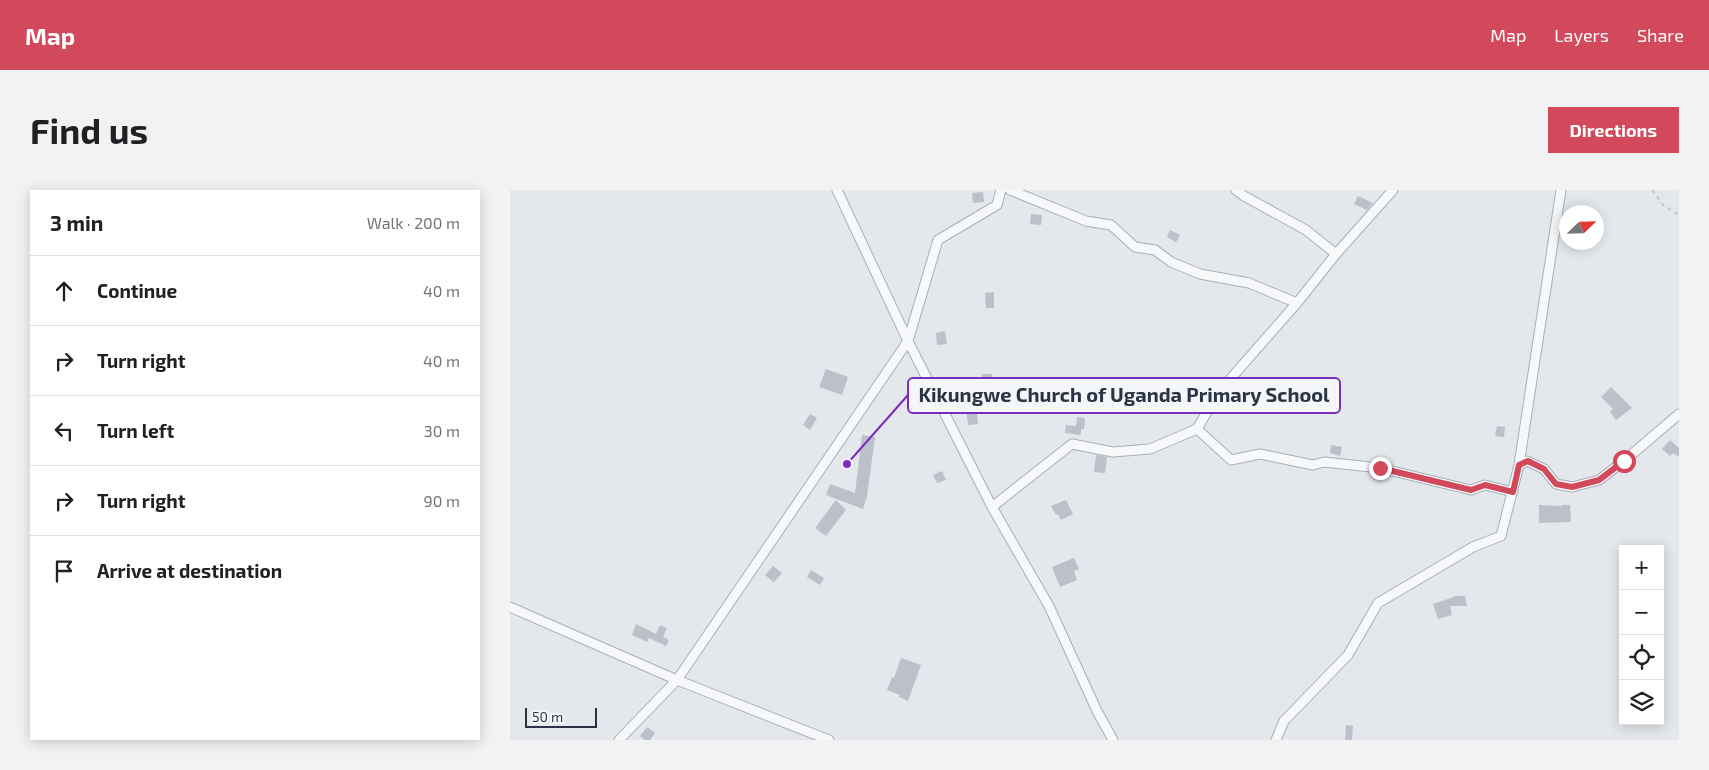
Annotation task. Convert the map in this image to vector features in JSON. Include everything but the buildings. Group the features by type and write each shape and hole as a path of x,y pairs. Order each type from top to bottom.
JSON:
{"street":[{"path":"837,190 908,341 992,507 1049,606 1097,711 1113,740"},
{"path":"619,740 677,680 908,341 938,240 997,205 1001,190"},
{"path":"1010,190 1086,221 1111,225 1135,247 1154,250 1171,262 1200,274 1249,283 1297,303"},
{"path":"1236,190 1306,230 1336,254"},
{"path":"992,507 1072,444 1113,452 1150,449 1197,429 1218,393 1393,190"},
{"path":"1276,740 1284,722 1348,655 1378,603 1473,547 1500,536 1519,465 1561,190"},
{"path":"1519,465 1528,461 1544,469 1556,484 1572,487 1599,480 1679,414"},
{"path":"1197,429 1231,460 1260,454 1313,465 1324,462 1380,468 1471,490 1485,485 1513,492"},
{"path":"510,606 677,680 829,740"}],"path":[{"path":"1652,190 1663,205 1679,215"}],"place":[{"name":"Kikungwe Church of Uganda Primary School","path":"847,464"}],"route":[{"path":"1380,468 1471,490 1485,485 1513,492 1519,465 1528,461 1544,469 1556,484 1572,487 1599,480 1624,461"}]}
